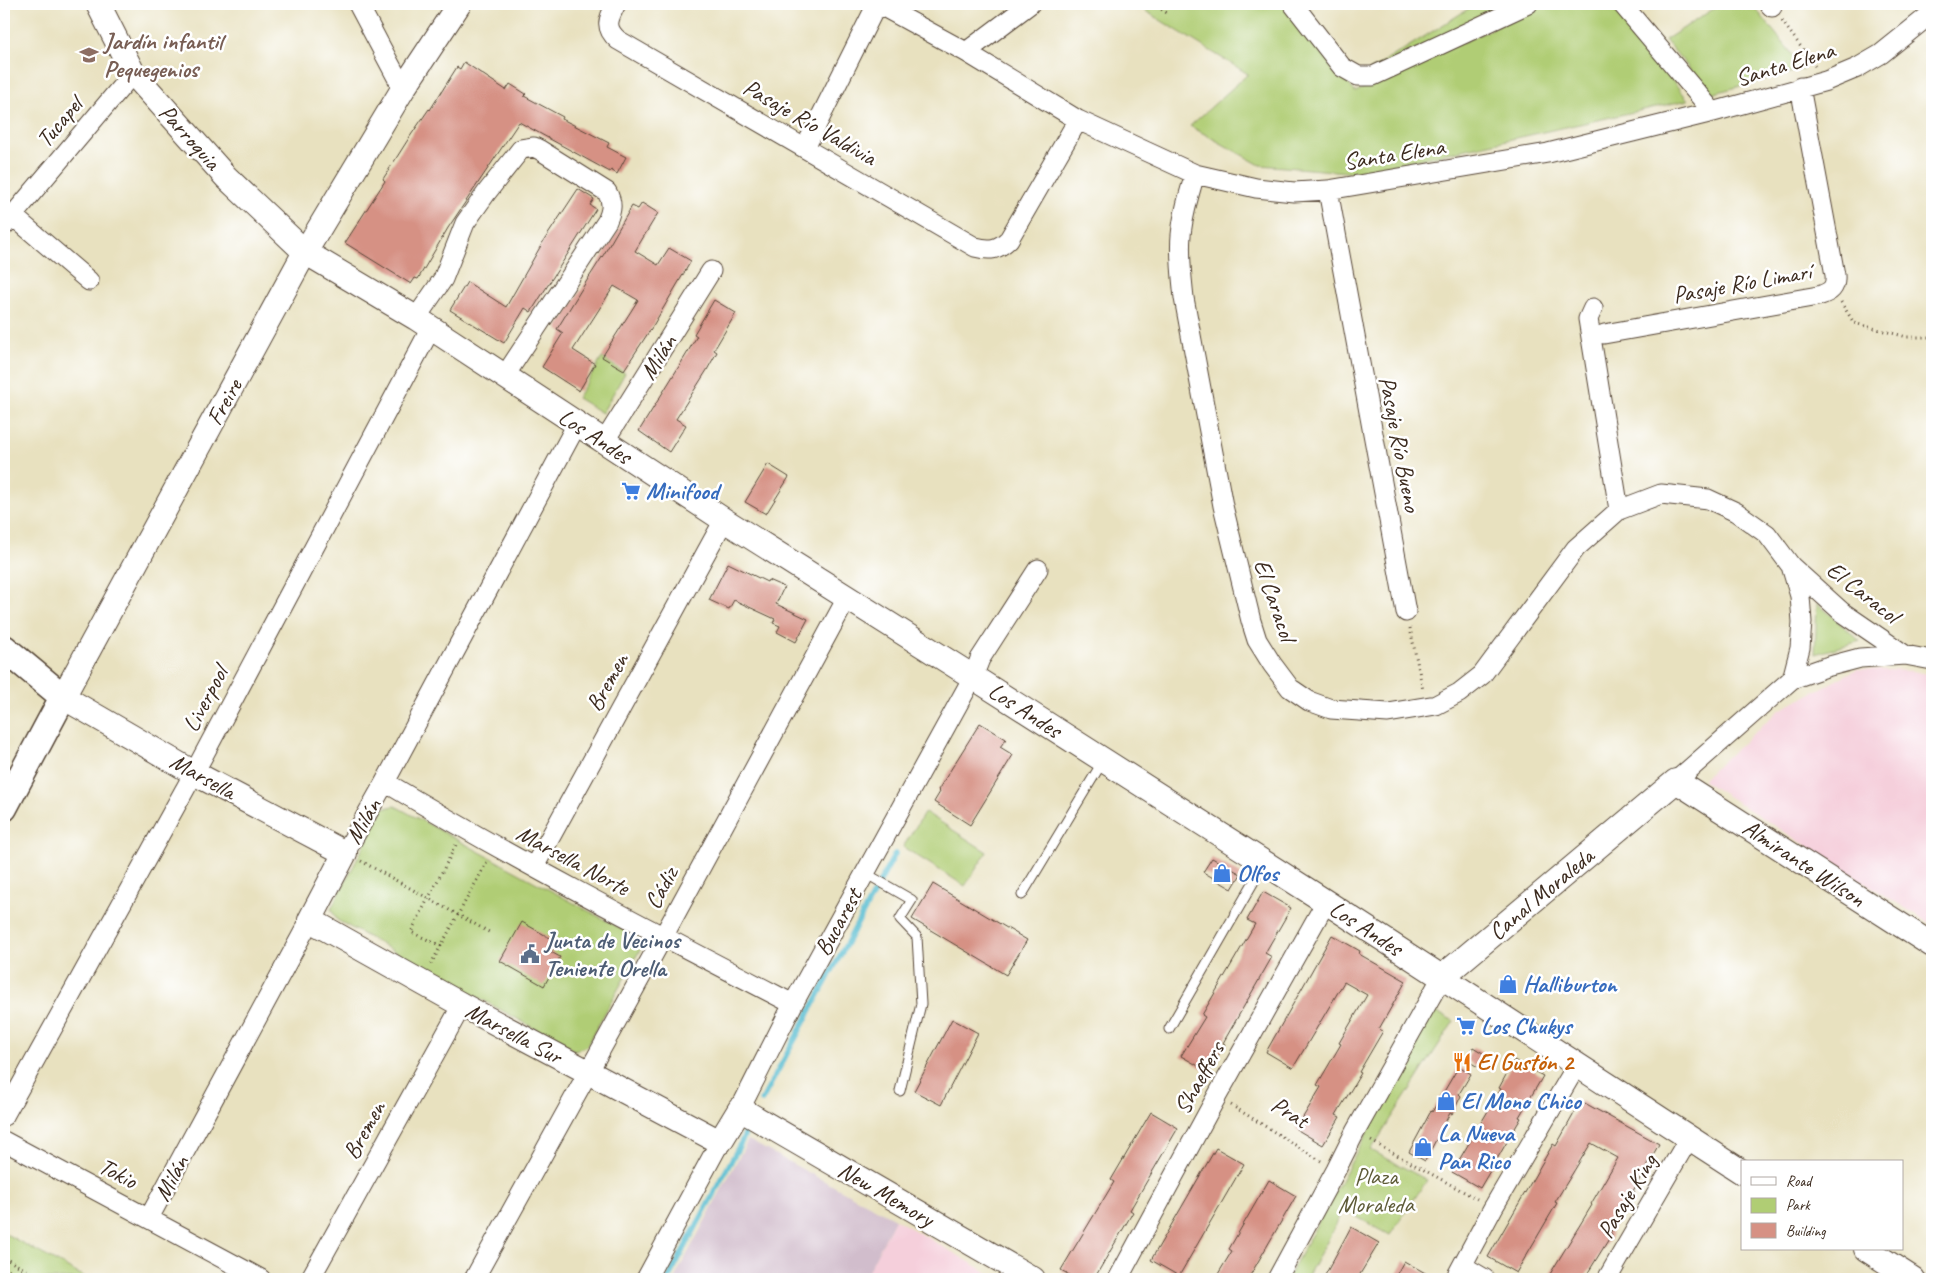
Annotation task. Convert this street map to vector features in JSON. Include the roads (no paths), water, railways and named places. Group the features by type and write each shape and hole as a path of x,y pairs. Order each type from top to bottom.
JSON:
{"main road":[{"path":"4,648 63,697"},
{"name":"Freire","path":"4,808 63,697"}],"street":[{"name":"Parroquia","path":"98,4 133,73 226,178 306,252"},
{"path":"358,4 403,89"},
{"name":"Freire","path":"63,697 306,252 403,89 459,4"},
{"name":"Pasaje Río Valdivia","path":"616,4 611,14 609,26 611,34 618,40 975,247 994,250 1002,246 1009,239 1078,120"},
{"path":"805,148 878,4"},
{"name":"Santa Elena","path":"878,4 966,52 1078,120 1195,174 1256,188 1294,192 1328,190 1548,153 1713,112 1826,81 1858,68 1881,54 1932,13"},
{"path":"966,52 1030,4"},
{"path":"1293,4 1342,67 1358,76 1373,76 1528,4"},
{"path":"1622,4 1713,112"},
{"name":"Tucapel","path":"8,221 133,73"},
{"name":"Pasaje Río Limarí","path":"1604,334 1818,296 1830,292 1836,283 1835,275 1800,87"},
{"name":"Liverpool","path":"4,1116 194,772 424,323 466,223 516,153 527,147 534,147 607,192 612,206 607,221 504,377"},
{"name":"El Caracol","path":"1195,174 1186,205 1180,237 1181,266 1184,298 1223,506 1257,640 1290,688 1309,701 1331,710 1388,713 1436,705 1459,693 1482,674 1576,548 1619,510 1661,494 1708,499 1736,512 1767,534 1791,566 1842,612 1905,655"},
{"name":"Pasaje Río Bueno","path":"1328,190 1406,612"},
{"path":"8,221 89,281"},
{"name":"Los Andes","path":"306,252 424,323 724,520 1326,902 1741,1171"},
{"name":"Milán","path":"604,442 711,271"},
{"path":"1593,308 1588,319 1619,510"},
{"name":"Milán","path":"149,1218 386,782 577,424"},
{"name":"Bremen","path":"534,867 724,520"},
{"name":"El Caracol","path":"1791,566 1800,596 1802,622 1800,648 1792,679"},
{"name":"Bucarest","path":"646,1279 720,1142 740,1109 793,1004 973,677 980,659 1038,568"},
{"name":"Cádiz","path":"474,1279 847,598"},
{"name":"Canal Moraleda","path":"1277,1279 1355,1132 1442,977 1676,781 1792,679 1860,658 1905,655 1932,660"},
{"name":"Marsella","path":"63,697 194,772 346,853"},
{"name":"Almirante Wilson","path":"1676,781 1932,945"},
{"name":"Marsella Norte","path":"386,782 465,830 663,937 793,1004"},
{"name":"Shaeffers","path":"1118,1279 1217,1096 1326,902"},
{"name":"Marsella Sur","path":"310,920 462,1005 720,1142"},
{"name":"Bremen","path":"310,1279 462,1005"},
{"path":"1485,1279 1459,1272 1493,1208 1578,1065"},
{"name":"New Memory","path":"740,1109 1033,1279"},
{"name":"Pasaje King","path":"1607,1279 1689,1138"},
{"name":"Tokio","path":"4,1141 261,1279"},
{"path":"1868,1250 1913,1279"}],"lane":[{"path":"1022,895 1103,761"},
{"path":"1169,1028 1264,864"},
{"path":"866,873 912,900 900,920 917,937 921,1004 900,1091"}],"waterway":[{"path":"762,1100 895,854"},
{"path":"668,1279 744,1137 745,1131"}],"place":[{"name":"Jardín infantil Pequegenios","path":"89,55"},
{"name":"Minifood","path":"631,491"},
{"name":"Olfos","path":"1222,873"},
{"name":"Junta de Vecinos Teniente Orella","path":"530,954"},
{"name":"Halliburton","path":"1508,984"},
{"name":"Los Chukys","path":"1466,1026"},
{"name":"El Gustón 2","path":"1462,1062"},
{"name":"El Mono Chico","path":"1446,1101"},
{"name":"La Nueva Pan Rico","path":"1423,1147"}],"park label":[{"name":"Plaza Moraleda","path":"1376,1190"}]}
